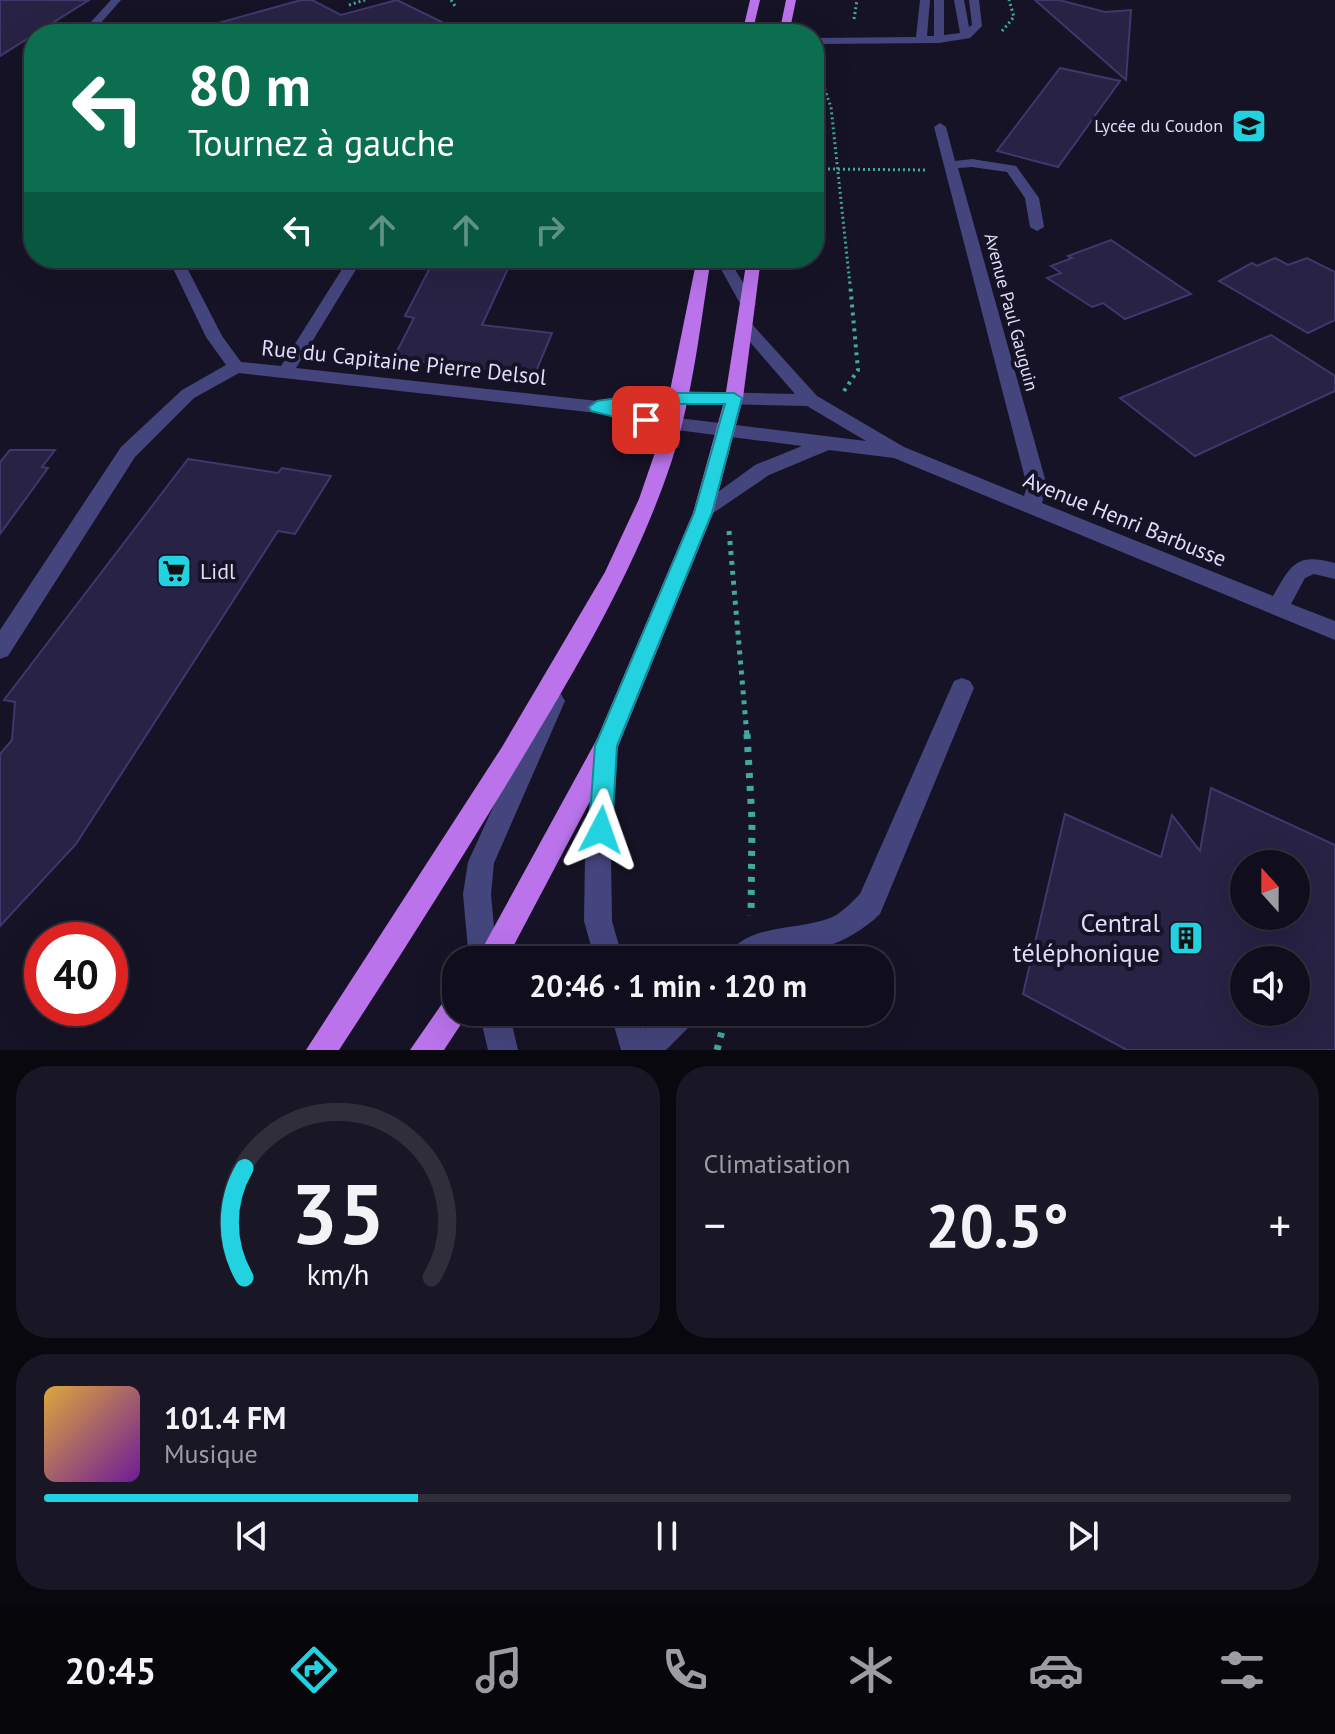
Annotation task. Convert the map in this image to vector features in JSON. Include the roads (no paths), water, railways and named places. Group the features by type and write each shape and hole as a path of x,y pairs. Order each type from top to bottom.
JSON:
{"main road":[{"path":"749,24 755,0"},
{"path":"786,24 792,1"},
{"path":"321,1050 437,873 582,640 651,493 674,423 702,268"},
{"path":"498,946 606,746 703,513 734,398 753,268"},
{"path":"425,1050 443,1026"}],"street":[{"path":"94,24 116,0"},
{"path":"921,40 925,0"},
{"path":"939,0 939,40"},
{"path":"959,0 966,36"},
{"path":"824,41 939,40 966,36 977,26 974,0"},
{"name":"Avenue Paul Gauguin","path":"940,127 1037,486 1031,507"},
{"path":"951,168 972,163 1011,169 1032,198 1037,227"},
{"name":"Rue du Capitaine Pierre Delsol","path":"180,268 214,337 236,367 597,407 646,420 674,423"},
{"path":"285,373 350,268"},
{"path":"729,268 748,304"},
{"name":"Avenue Henri Barbusse","path":"745,327 811,400 897,452 1335,631"},
{"path":"0,649 128,452 188,394 236,367"},
{"name":"Rue du Capitaine Pierre Delsol","path":"597,407 679,397 811,400"},
{"name":"Avenue Henri Barbusse","path":"674,423 897,452"},
{"path":"703,513 762,470 800,452 834,442"},
{"path":"1278,608 1298,572 1313,565 1335,571"},
{"path":"482,946 477,894 481,862 582,640"},
{"path":"773,946 824,935 856,921 870,904 962,688"},
{"path":"605,946 598,921 598,858 606,746"},
{"path":"497,1026 503,1050"},
{"path":"629,1026 636,1050"},
{"path":"651,1050 656,1038 669,1026"}],"place":[{"name":"Lycée du Coudon","path":"1249,126"},
{"name":"Lidl","path":"174,571"},
{"name":"Central téléphonique","path":"1186,938"}]}
